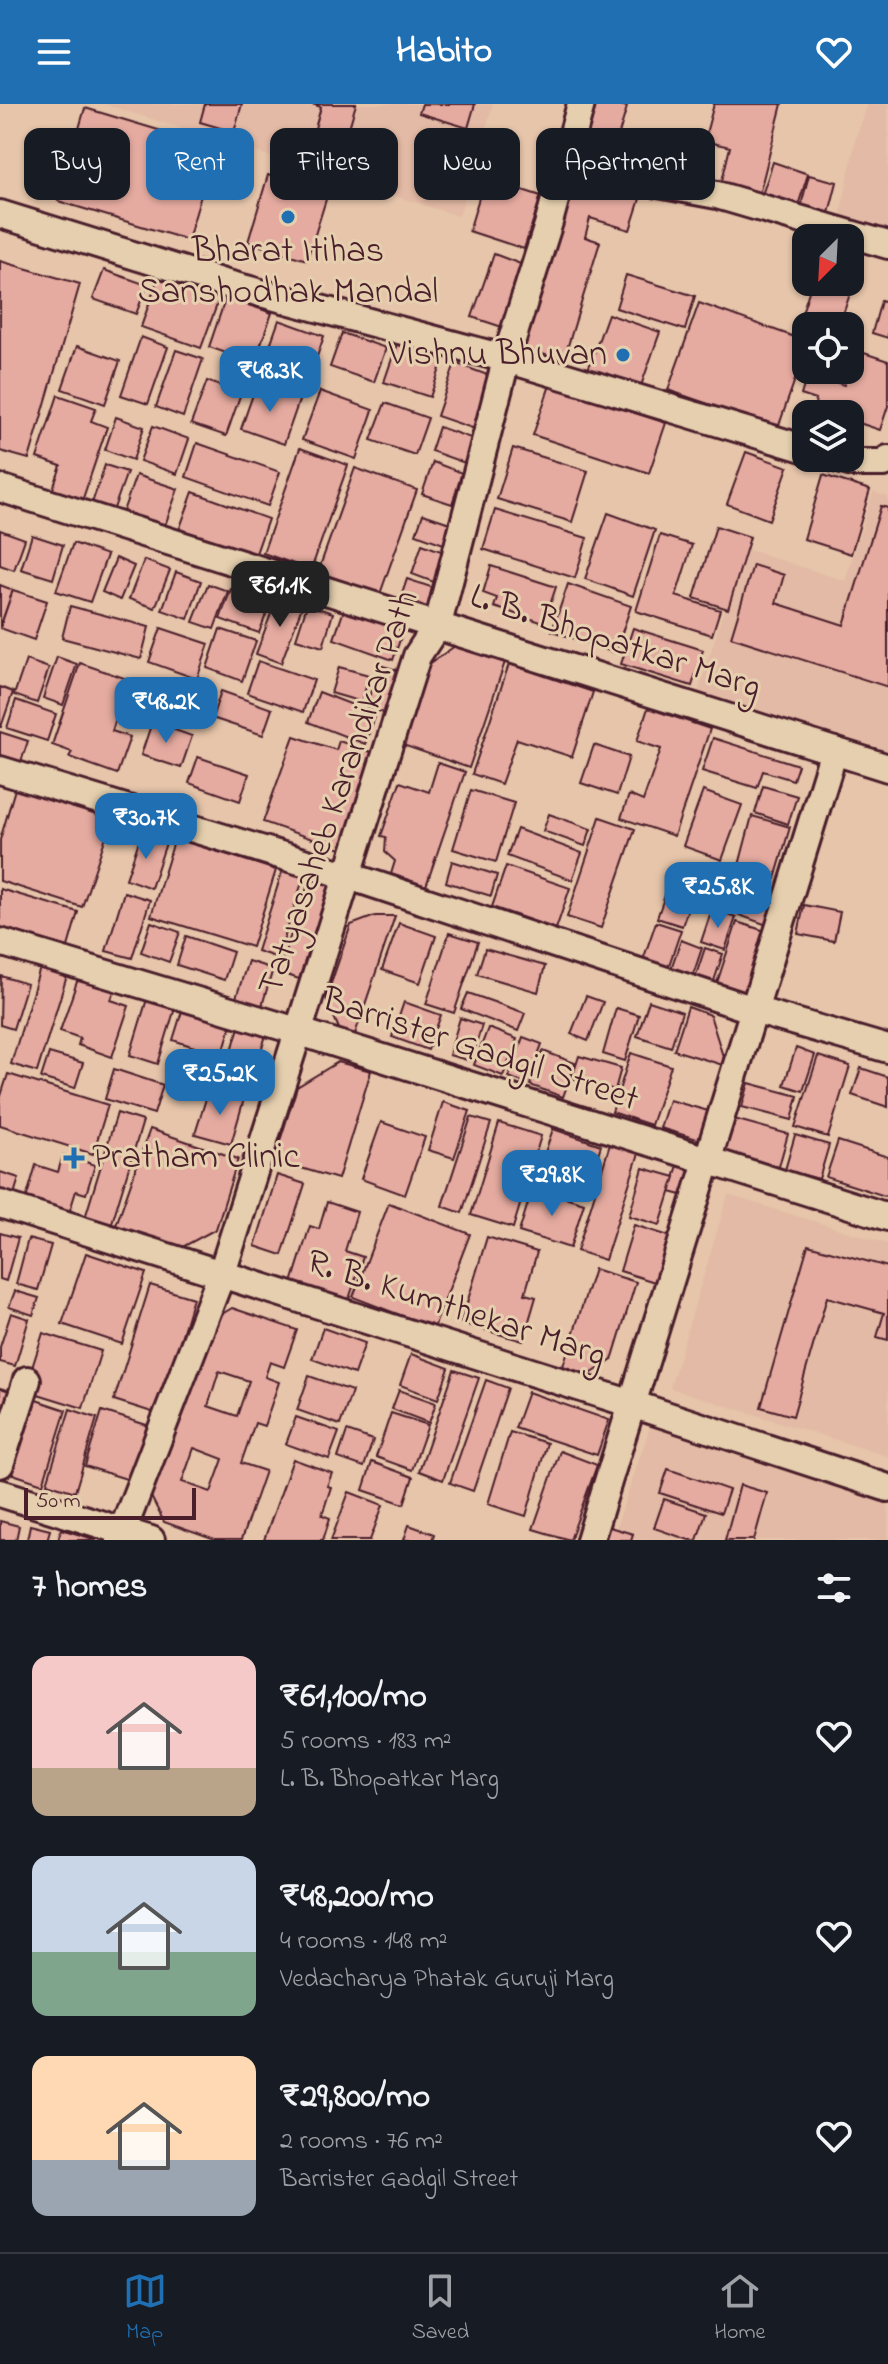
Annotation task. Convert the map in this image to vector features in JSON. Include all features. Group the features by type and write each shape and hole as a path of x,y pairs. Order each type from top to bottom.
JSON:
{"street":[{"name":"Tatyasaheb Karandikar Path","path":"575,128 581,104"},
{"path":"715,195 888,245"},
{"name":"Tatyasaheb Karandikar Path","path":"120,1535 222,1273 417,656 438,624 507,359 554,200"},
{"path":"0,214 220,282 507,359 792,445"},
{"path":"864,463 884,463 888,459"},
{"name":"L. B. Bhopatkar Marg","path":"0,488 888,768"},
{"path":"590,1540 834,751"},
{"path":"0,770 346,875 754,1010 888,1049"},
{"name":"Barrister Gadgil Street","path":"0,942 297,1031 888,1217"},
{"name":"R. B. Kumthekar Marg","path":"0,1204 888,1488"},
{"path":"0,1464 27,1380"},
{"path":"0,1493 120,1535 151,1540"}],"shaded area":[{"path":"104,104 493,104 486,128 414,128 414,200 464,200 459,216 398,197 398,128 270,128 270,156 254,151 254,128 180,128"},
{"path":"868,104 888,104 888,235 840,218 856,137"},
{"path":"873,492 888,497 888,753 698,693 743,548 845,581"},
{"path":"728,1195 888,1244 888,1456 670,1388"},
{"path":"650,1427 888,1505 888,1540 612,1540"}],"building":[{"path":"205,104 242,104 235,128 220,128 200,122"},
{"path":"312,104 356,104 349,128 315,128 321,107"},
{"path":"422,104 475,104 468,128 419,113"},
{"path":"590,104 627,107 621,128 582,128"},
{"path":"714,104 782,104 758,199 720,189 730,147 715,144 715,128 708,128"},
{"path":"85,108 152,128 146,128 146,200 200,200 188,240 58,201 130,200 130,128 79,128"},
{"path":"773,162 808,174 796,212 760,201"},
{"name":"Bharat Itihas Sanshodhak Mandal","path":"268,175 270,200 326,200 307,260 248,242"},
{"path":"809,175 837,182 828,217 800,209"},
{"path":"520,189 536,194 536,200 540,200 524,249 469,231 478,200 520,200"},
{"path":"569,200 640,200 630,230 590,218 585,237 600,242 562,365 522,352"},
{"path":"494,254 526,266 505,328 472,317"},
{"path":"0,261 80,284 29,459 0,451"},
{"path":"104,270 147,285 136,314 93,299"},
{"path":"626,275 695,296 685,330 616,308"},
{"path":"158,278 219,299 201,348 141,327"},
{"path":"807,296 849,296 844,312 802,312"},
{"path":"226,297 272,313 254,363 209,347"},
{"path":"881,301 888,303 888,338 872,333"},
{"path":"699,303 792,336 793,384 778,428 668,390"},
{"name":"Vishnu Bhuvan","path":"608,314 660,332 637,397 585,378"},
{"path":"279,320 324,336 305,392 259,376"},
{"path":"342,333 386,348 374,382 330,367"},
{"path":"141,337 168,347 148,404 121,395"},
{"path":"397,344 443,360 430,397 384,382"},
{"path":"77,346 120,361 105,404 62,389"},
{"path":"176,350 203,359 183,417 156,407"},
{"path":"864,353 888,361 888,406 880,430 864,425 864,400 816,400 801,395 804,384 864,384"},
{"path":"455,363 493,377 475,429 437,416"},
{"path":"207,381 241,393 226,436 191,424"},
{"path":"257,383 300,398 284,444 241,429"},
{"path":"550,385 666,423 649,473 533,435"},
{"path":"320,391 373,410 356,459 302,440"},
{"path":"58,395 96,408 91,421 107,427 80,507 50,497 61,466 37,458"},
{"path":"385,403 428,418 415,455 371,440"},
{"path":"116,417 144,427 133,460 105,450"},
{"path":"153,426 189,439 177,474 140,461"},
{"path":"439,427 474,439 465,463 431,451"},
{"path":"197,443 280,472 268,506 186,477"},
{"path":"300,448 348,465 311,570 263,553"},
{"path":"513,448 588,471 572,522 497,499"},
{"path":"746,452 788,467 769,520 727,504"},
{"path":"433,462 462,473 452,504 422,494"},
{"path":"105,465 127,472 112,514 91,506"},
{"path":"355,468 417,490 380,594 318,572"},
{"path":"136,475 178,489 163,531 121,517"},
{"path":"823,475 870,490 851,554 804,539"},
{"path":"193,492 268,519 254,559 178,533"},
{"path":"881,506 888,508 888,687 731,637 753,565 784,575 776,603 844,625"},
{"path":"495,510 587,538 575,578 483,549"},
{"path":"608,513 655,530 633,596 585,579"},
{"path":"423,514 456,525 449,546 416,534"},
{"path":"716,526 750,537 728,609 694,598"},
{"path":"0,530 25,539 14,570 0,565"},
{"path":"32,535 63,545 53,579 21,569"},
{"path":"660,535 692,545 676,596 720,610 712,635 636,611"},
{"path":"73,543 107,555 90,602 56,591"},
{"path":"422,544 449,554 439,584 412,574"},
{"path":"116,558 134,566 120,600 102,592"},
{"path":"144,560 170,570 155,608 129,599"},
{"path":"491,566 556,587 544,623 494,607 497,598 483,593"},
{"path":"176,572 201,581 188,619 162,610"},
{"path":"407,579 440,590 432,612 400,600"},
{"path":"208,584 228,591 214,629 193,622"},
{"path":"568,584 631,606 615,653 552,631"},
{"path":"0,585 13,590 0,627"},
{"path":"231,589 270,604 259,633 220,619"},
{"path":"13,590 47,601 34,640 0,628"},
{"path":"278,595 303,604 281,663 256,654"},
{"path":"307,605 333,613 323,647 296,639"},
{"path":"70,606 149,627 141,659 62,638"},
{"path":"345,607 404,628 393,660 334,639"},
{"path":"161,628 209,644 197,679 149,662"},
{"path":"633,628 703,650 692,686 621,664"},
{"path":"220,629 256,641 242,681 207,668"},
{"path":"455,646 505,662 469,768 397,743 422,669"},
{"path":"57,657 77,664 63,705 43,698"},
{"path":"26,660 49,668 37,703 14,695"},
{"path":"258,661 314,680 303,712 247,693"},
{"path":"80,663 148,686 143,700 137,698 130,717 118,712 112,731 130,737 117,774 69,757 72,752 52,745"},
{"path":"509,664 593,692 572,757 517,739 501,784 472,774"},
{"path":"379,665 397,670 384,713 366,707"},
{"path":"339,667 369,675 362,702 331,693"},
{"path":"0,687 13,692 1,727 0,727"},
{"path":"221,691 272,709 263,735 212,718"},
{"path":"319,692 376,714 365,744 308,722"},
{"path":"16,700 56,714 47,741 7,728"},
{"path":"648,708 710,729 674,836 621,818 629,795 643,801 661,749 637,741"},
{"path":"152,722 192,736 181,768 141,755"},
{"path":"0,732 28,741 21,762 0,755"},
{"path":"294,736 336,750 339,741 374,753 341,849 263,822"},
{"path":"713,738 798,765 793,780 763,771 757,788 702,771"},
{"path":"594,745 629,757 617,795 581,783"},
{"path":"198,757 249,774 240,801 189,783"},
{"path":"438,763 465,772 426,886 391,874 395,861 385,852 386,837 381,836 400,782 429,792"},
{"path":"17,782 114,813 82,907 0,881 0,840"},
{"path":"763,786 797,796 788,824 755,813"},
{"path":"471,790 514,803 496,862 453,849"},
{"path":"703,791 742,805 722,860 683,846"},
{"path":"549,814 591,829 585,846 543,831"},
{"path":"752,816 790,827 775,879 738,869"},
{"path":"600,817 635,829 601,928 567,917"},
{"path":"517,829 582,853 572,880 507,856"},
{"path":"141,835 166,843 151,888 126,879"},
{"path":"175,838 276,870 252,947 151,916"},
{"path":"452,861 497,875 491,896 446,882"},
{"path":"506,866 570,888 556,929 492,907"},
{"path":"726,868 749,875 737,913 714,905"},
{"path":"283,869 304,876 278,958 257,951"},
{"path":"311,876 332,883 299,979 278,972"},
{"path":"670,881 695,889 682,926 657,918"},
{"path":"750,882 779,891 767,925 739,915"},
{"path":"0,889 78,912 68,947 0,927"},
{"path":"124,892 150,900 132,958 106,951"},
{"path":"804,905 840,912 834,941 798,934"},
{"path":"712,909 736,917 725,950 701,942"},
{"path":"375,916 395,916 353,1040 342,1036 326,998 351,925"},
{"path":"151,922 180,932 169,962 141,952"},
{"path":"656,922 681,930 665,977 640,969"},
{"path":"737,922 765,931 741,1001 714,992"},
{"path":"399,923 436,936 420,983 382,970"},
{"path":"449,933 478,942 454,1013 426,1004"},
{"path":"186,936 233,952 224,980 177,965"},
{"path":"681,940 702,948 689,987 667,980"},
{"path":"705,948 723,954 710,993 692,987"},
{"path":"485,949 545,966 538,992 477,974"},
{"path":"248,961 273,969 261,1009 235,1001"},
{"path":"40,968 67,976 37,1072 11,1064"},
{"path":"80,973 116,985 111,1000 129,1006 112,1057 78,1045 80,1038 60,1031"},
{"path":"1,976 27,984 13,1029 0,1025"},
{"path":"468,993 525,1013 518,1031 461,1009"},
{"path":"586,996 603,1002 588,1041 571,1034"},
{"path":"147,999 175,1008 158,1064 130,1055"},
{"path":"649,1001 682,1012 671,1047 637,1036"},
{"path":"404,1002 441,1015 428,1050 392,1037"},
{"path":"688,1007 710,1015 726,1066 674,1050"},
{"path":"616,1008 639,1015 625,1061 603,1054"},
{"path":"182,1011 231,1026 222,1056 173,1040"},
{"path":"460,1018 482,1025 471,1061 449,1055"},
{"path":"239,1027 266,1035 250,1089 223,1081"},
{"path":"488,1028 517,1039 503,1076 474,1065"},
{"path":"523,1037 542,1044 527,1084 509,1077"},
{"path":"796,1048 815,1055 803,1091 784,1085"},
{"path":"543,1051 575,1063 563,1097 530,1085"},
{"path":"49,1053 83,1063 75,1088 41,1078"},
{"path":"631,1053 671,1066 651,1125 612,1112"},
{"path":"579,1056 621,1068 615,1090 572,1078"},
{"path":"818,1056 850,1066 828,1137 795,1127"},
{"path":"338,1062 371,1071 338,1179 274,1160 297,1087"},
{"path":"861,1068 888,1077 888,1107 852,1095"},
{"path":"114,1069 163,1085 154,1114 105,1099"},
{"path":"8,1074 108,1105 93,1154 0,1125 0,1099"},
{"path":"749,1083 798,1096 792,1120 742,1107"},
{"path":"209,1089 244,1099 231,1144 195,1134"},
{"path":"669,1100 712,1112 704,1141 660,1128"},
{"path":"443,1102 470,1111 454,1158 428,1150"},
{"path":"117,1113 143,1121 111,1226 85,1218"},
{"path":"471,1117 491,1123 462,1213 442,1206"},
{"path":"734,1119 788,1134 778,1170 724,1154"},
{"path":"381,1122 425,1137 405,1195 361,1179"},
{"path":"499,1123 541,1136 513,1228 471,1215"},
{"path":"150,1129 238,1159 216,1229 177,1250 115,1228"},
{"path":"553,1129 601,1145 587,1189 538,1173"},
{"path":"795,1135 829,1145 819,1179 785,1170"},
{"path":"838,1141 888,1157 888,1197 826,1177"},
{"path":"610,1144 639,1153 605,1260 577,1251"},
{"path":"63,1155 95,1165 86,1194 76,1191 67,1220 24,1206 36,1165 58,1172"},
{"path":"680,1158 698,1164 689,1197 670,1192"},
{"path":"643,1168 675,1177 660,1225 629,1216"},
{"path":"0,1172 19,1178 12,1201 0,1197"},
{"path":"277,1175 305,1184 282,1255 255,1246"},
{"path":"533,1187 584,1203 570,1248 519,1232"},
{"path":"327,1202 357,1212 345,1251 363,1257 348,1302 292,1283 310,1226 319,1229"},
{"path":"389,1203 470,1234 434,1328 353,1297"},
{"path":"634,1225 672,1237 658,1283 620,1271"},
{"path":"0,1233 18,1238 6,1281 0,1279"},
{"path":"487,1237 537,1252 525,1294 536,1297 523,1341 461,1323"},
{"path":"28,1239 51,1245 38,1290 16,1284"},
{"path":"808,1245 888,1267 888,1340 877,1337 884,1313 827,1297 793,1416 761,1407"},
{"path":"86,1253 146,1273 122,1344 62,1324"},
{"path":"594,1269 636,1282 612,1360 589,1375 563,1366"},
{"path":"150,1285 193,1298 158,1414 114,1400"},
{"path":"15,1291 39,1298 33,1315 9,1307"},
{"path":"232,1308 297,1330 284,1367 270,1362 265,1377 279,1382 264,1426 255,1423 241,1463 265,1471 241,1540 215,1540 164,1522 146,1487 202,1326","holes":["219,1371 249,1381 237,1416 208,1406","194,1448 223,1459 211,1492 182,1482"]},
{"path":"11,1313 29,1319 15,1366 0,1362 0,1347"},
{"path":"323,1328 365,1343 354,1374 312,1359"},
{"path":"43,1333 101,1351 83,1408 25,1390"},
{"path":"411,1354 449,1368 438,1399 400,1385"},
{"path":"454,1370 479,1378 443,1480 419,1471"},
{"path":"309,1376 352,1391 340,1425 297,1410"},
{"path":"486,1380 508,1388 473,1491 450,1483"},
{"path":"0,1388 10,1391 0,1421"},
{"path":"399,1390 436,1403 429,1423 392,1409"},
{"path":"528,1392 609,1420 597,1455 515,1428"},
{"path":"27,1397 66,1410 43,1484 4,1471"},
{"path":"70,1409 97,1418 75,1492 47,1483"},
{"path":"102,1411 153,1427 136,1482 85,1466"},
{"path":"391,1413 428,1425 412,1470 376,1457"},
{"path":"296,1417 339,1432 329,1459 286,1444"},
{"path":"347,1431 373,1440 364,1467 338,1458"},
{"path":"510,1432 547,1443 526,1516 488,1504"},
{"path":"560,1451 597,1465 570,1540 533,1529"},
{"path":"293,1459 332,1473 322,1515 330,1518 323,1540 264,1540"},
{"path":"372,1462 413,1477 404,1504 363,1490"},
{"path":"668,1469 729,1490 721,1513 660,1493"},
{"path":"740,1485 767,1493 754,1540 725,1540"},
{"path":"349,1492 383,1505 370,1540 331,1540"},
{"path":"664,1499 706,1513 697,1540 654,1528"},
{"path":"0,1521 19,1526 16,1540 0,1540"},
{"path":"30,1525 50,1530 47,1540 27,1540"},
{"path":"409,1525 434,1534 432,1540 404,1540"},
{"path":"606,1526 633,1534 631,1540 602,1540"},
{"path":"61,1529 97,1540 58,1540"}],"place":[{"name":"Bharat Itihas Sanshodhak Mandal","path":"288,217"},
{"name":"Vishnu Bhuvan","path":"623,355"},
{"name":"Pratham Clinic","path":"74,1158"}]}
